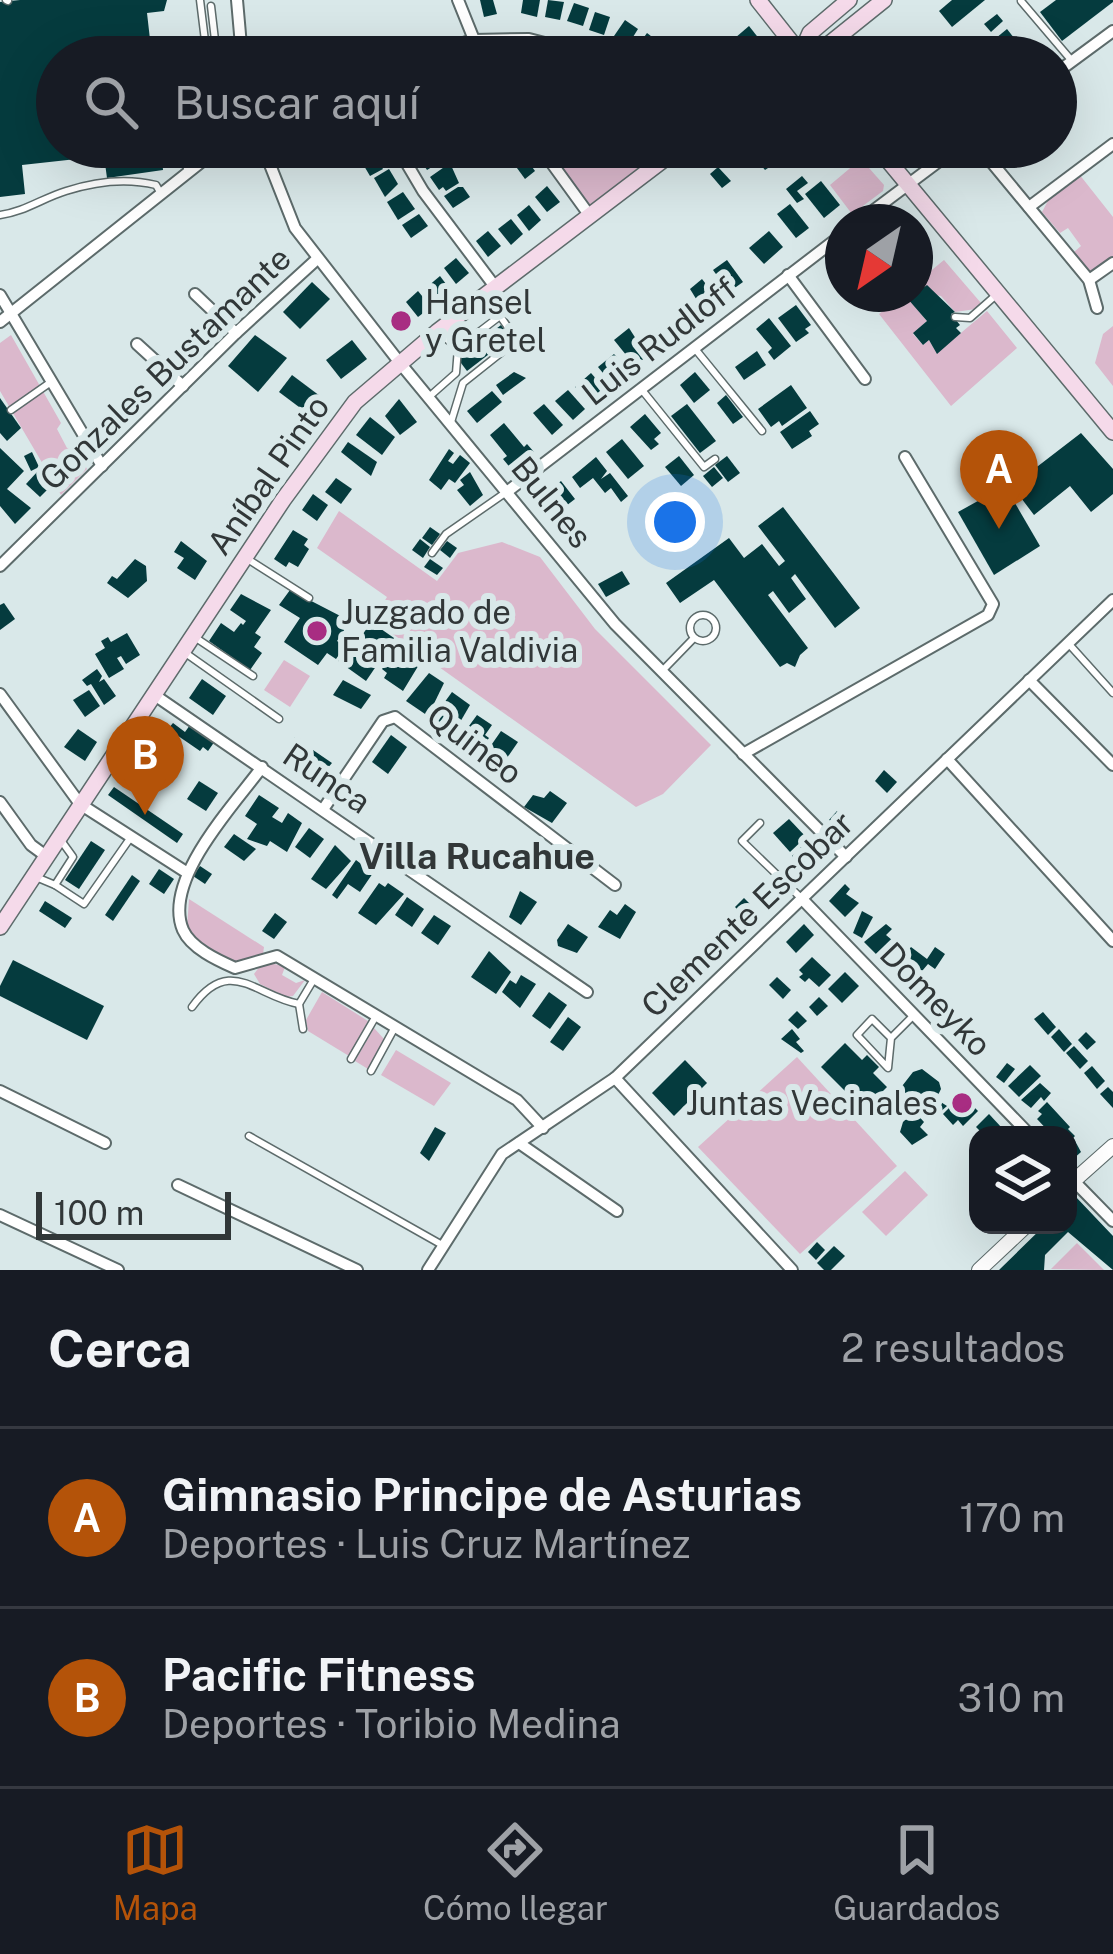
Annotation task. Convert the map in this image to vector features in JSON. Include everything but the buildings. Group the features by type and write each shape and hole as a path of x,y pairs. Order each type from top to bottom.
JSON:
{"main road":[{"path":"758,0 785,36"},
{"path":"809,36 849,0"},
{"path":"839,36 884,0"},
{"name":"Aníbal Pinto","path":"0,925 283,500 348,411 437,332 653,168"},
{"path":"895,168 1113,432"}],"street":[{"path":"237,0 240,36"},
{"path":"458,0 472,36"},
{"path":"1077,58 1113,31"},
{"path":"1029,207 1113,144"},
{"path":"5,318 192,168"},
{"name":"Bulnes","path":"271,168 295,228 316,260 615,624 846,857"},
{"path":"410,168 496,288"},
{"path":"555,168 590,216"},
{"path":"882,204 930,168"},
{"path":"996,168 1089,280 1097,308"},
{"name":"Luis Rudloff","path":"508,491 825,247"},
{"name":"Gonzales Bustamante","path":"0,566 316,260"},
{"path":"1089,280 1113,263"},
{"path":"788,275 865,380"},
{"path":"195,293 236,333"},
{"path":"0,295 5,318 102,466"},
{"path":"137,344 183,386"},
{"path":"743,754 988,615 992,601 905,457"},
{"name":"Clemente Escobar","path":"428,1270 502,1154 615,1078 1113,600"},
{"path":"1029,680 1113,765"},
{"path":"0,694 80,804 186,872"},
{"name":"Runca","path":"153,694 587,992"},
{"name":"Quineo","path":"324,808 383,721 394,716 616,885"},
{"path":"947,759 1113,940"},
{"path":"262,767 186,872 180,918 190,942 235,968 277,956 518,1100 543,1128"},
{"path":"0,802 31,845 46,856"},
{"name":"Domeyko","path":"803,900 1021,1126"},
{"path":"615,1078 792,1270"},
{"path":"0,1091 105,1143"},
{"path":"519,1143 617,1211"},
{"path":"1077,1175 1113,1146"},
{"path":"178,1185 357,1270"},
{"path":"1077,1188 1113,1221"},
{"path":"0,1215 118,1270"},
{"path":"979,1270 1017,1234"}],"lane":[{"path":"200,0 204,36"},
{"path":"1021,1 1050,36"},
{"path":"212,7 215,36"},
{"path":"0,215 67,191 116,182 156,185 161,193"},
{"path":"451,422 463,383 517,340 500,316 496,288"},
{"path":"956,317 973,316 998,294"},
{"path":"430,396 455,373 458,348 500,316"},
{"path":"437,332 458,348"},
{"path":"695,348 762,430"},
{"path":"11,410 51,382"},
{"path":"642,390 704,467 715,459"},
{"path":"432,554 446,534 508,491"},
{"path":"246,558 309,598"},
{"path":"709,616 716,627 714,635 702,641 694,638 689,626 693,618 709,616"},
{"path":"194,635 253,676"},
{"path":"662,672 694,638"},
{"path":"1068,643 1113,693"},
{"path":"182,651 279,719"},
{"path":"760,824 742,841 803,900"},
{"path":"33,876 84,904 130,836"},
{"path":"55,885 74,857 58,837"},
{"path":"246,967 249,982"},
{"path":"303,1029 298,1004 314,979"},
{"path":"192,1007 212,985 249,982 298,1004"},
{"path":"891,1038 872,1019 857,1035 888,1068 891,1038 914,1015"},
{"path":"352,1059 376,1016"},
{"path":"371,1071 395,1027"},
{"path":"250,1136 444,1246"}],"shaded area":[{"path":"563,168 639,168 591,206"},
{"path":"850,168 869,168 884,185 865,204 844,204 830,185"},
{"path":"1079,174 1113,217 1113,261 1099,273 1088,271 1074,252 1081,246 1068,228 1060,233 1042,212 1050,197"},
{"path":"944,260 981,303 976,309 955,312 941,296 933,294 933,269"},
{"path":"987,311 1017,348 951,406 879,314 920,312 927,321 913,334 923,345 929,340 937,353"},
{"path":"1113,326 1113,386 1095,363 1103,334"},
{"path":"11,335 61,423 57,429 67,448 75,447 87,469 61,495 0,391 0,343"},
{"path":"339,511 437,581 458,553 502,542 540,557 595,629 711,745 663,794 636,807 373,620 387,597 317,548"},
{"path":"284,660 310,676 290,707 264,690"},
{"path":"189,899 264,947 263,954 234,962 202,945 187,928"},
{"path":"271,963 285,967 282,975 296,983 305,980 293,996 260,984 254,974"},
{"path":"322,992 368,1021 349,1056 308,1031 306,1020"},
{"path":"374,1028 384,1039 368,1069 355,1061"},
{"path":"396,1050 451,1083 434,1106 381,1075"},
{"path":"797,1057 897,1166 800,1254 698,1147"},
{"path":"905,1171 928,1195 886,1236 862,1212"},
{"path":"1077,1243 1104,1270 1051,1269"}],"place":[{"name":"Hansel y Gretel","path":"401,321"},
{"name":"Gimnasio Principe de Asturias","path":"999,529"},
{"name":"Juzgado de Familia Valdivia","path":"317,631"},
{"name":"Pacific Fitness","path":"145,815"},
{"name":"Juntas Vecinales","path":"962,1103"}],"district":[{"name":"Villa Rucahue","path":"477,856"}]}
